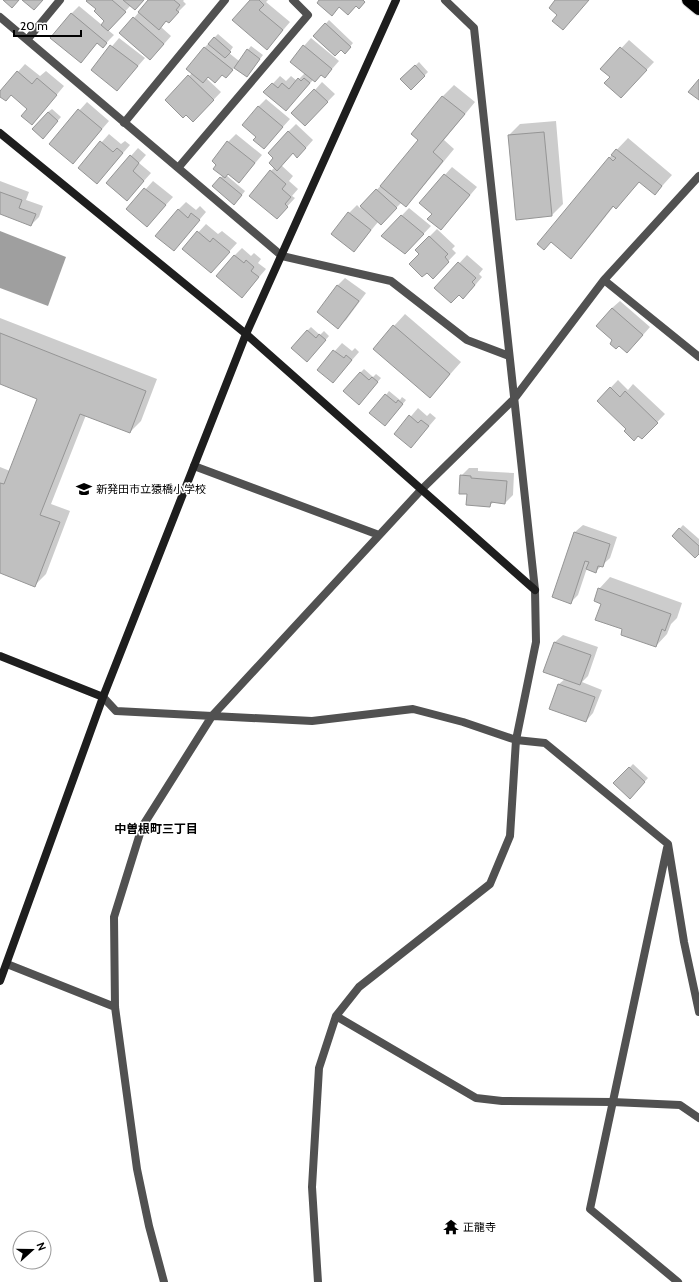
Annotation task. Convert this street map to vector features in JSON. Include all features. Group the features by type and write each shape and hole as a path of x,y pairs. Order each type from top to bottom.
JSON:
{"highway":[{"path":"688,0 699,9"}],"street":[{"path":"27,40 60,0"},
{"path":"124,122 225,0"},
{"path":"178,168 308,14 293,0"},
{"path":"0,981 103,697 246,334 396,0"},
{"path":"318,1282 312,1187 318,1068 336,1016 359,987 490,884 510,836 516,740 536,642 535,590 474,28 445,0"},
{"path":"0,17 282,256 392,281 467,340 509,356"},
{"path":"0,133 246,334 535,590"},
{"path":"164,1282 149,1226 137,1169 115,1007 114,917 142,827 212,716 421,490 514,399 604,280 699,176"},
{"path":"604,280 699,357"},
{"path":"194,466 379,535"},
{"path":"0,656 103,697 116,712 312,721 412,709 463,722 516,740 545,743 668,844 684,942 699,1012"},
{"path":"668,844 590,1209 678,1282"},
{"path":"7,964 115,1007"},
{"path":"336,1016 476,1098 502,1101 612,1102 680,1105 699,1118"}],"shaded area":[{"path":"0,231 66,257 48,306 0,288"}],"building":[{"path":"3,0 19,0 12,8"},
{"path":"22,0 43,0 34,10"},
{"path":"112,0 126,12 108,31 101,25 104,21 94,11 96,9 86,1"},
{"path":"123,0 144,0 135,10"},
{"path":"148,0 174,0 180,5 176,10 179,12 169,23 166,21 159,30 138,12"},
{"path":"250,0 259,0 264,5 259,10 283,30 267,50 232,20"},
{"path":"319,0 363,0 365,2 359,9 356,6 348,15 339,7 332,16 317,3"},
{"path":"555,0 589,0 563,30 552,21 557,15 549,8"},
{"path":"71,13 107,43 103,48 97,43 81,63 50,38"},
{"path":"133,17 164,44 150,60 119,33"},
{"path":"325,23 351,47 345,54 341,50 335,56 313,36"},
{"path":"214,37 231,52 225,58 208,44"},
{"path":"110,45 138,66 117,91 91,70"},
{"path":"303,45 332,69 325,78 321,75 315,82 290,62"},
{"path":"204,47 233,70 226,78 222,75 215,83 208,77 203,83 186,69"},
{"path":"620,47 647,70 621,98 604,83 610,77 600,69"},
{"path":"247,49 260,59 247,77 234,68"},
{"path":"415,65 425,76 411,90 400,79"},
{"path":"17,71 32,84 37,78 57,95 32,125 21,116 27,109 11,95 6,101 0,97 0,91"},
{"path":"188,75 214,100 193,122 186,115 183,118 165,100"},
{"path":"298,78 301,81 304,78 310,83 286,111 263,92 272,83 278,88 282,83 289,89"},
{"path":"699,79 699,100 688,92"},
{"path":"314,89 328,102 305,126 291,113"},
{"path":"442,96 465,114 433,152 443,161 406,207 380,186 418,140 411,134"},
{"path":"258,106 283,127 264,149 253,140 256,137 242,125"},
{"path":"78,109 102,129 73,164 49,144"},
{"path":"48,112 58,121 43,139 32,129"},
{"path":"288,131 306,148 297,158 293,153 277,171 269,163 273,158 268,153"},
{"path":"544,132 552,216 516,220 508,135"},
{"path":"100,141 113,152 117,148 123,153 97,184 78,168"},
{"path":"227,141 255,163 239,183 228,174 225,178 213,169 216,165 212,161"},
{"path":"616,149 662,186 655,195 639,182 616,209 613,206 571,259 551,242 544,250 537,244 609,157 613,161 616,158 611,155"},
{"path":"130,155 139,163 133,171 144,181 127,201 106,183"},
{"path":"270,170 286,184 282,189 291,197 285,204 288,207 277,219 249,196"},
{"path":"444,174 470,195 441,230 427,219 432,214 419,203"},
{"path":"220,177 242,195 234,205 212,186"},
{"path":"144,188 166,205 147,227 126,209"},
{"path":"376,189 397,208 381,225 360,206"},
{"path":"0,192 22,200 19,208 36,214 31,226 0,214"},
{"path":"178,209 188,218 191,213 200,220 174,251 155,236"},
{"path":"348,212 371,230 354,252 331,234"},
{"path":"401,215 424,234 405,254 381,236"},
{"path":"197,231 210,242 213,238 230,252 211,273 182,249"},
{"path":"429,236 448,254 445,257 449,262 433,279 427,273 422,277 409,264 419,254 415,250"},
{"path":"234,255 244,263 246,260 254,267 251,271 259,277 242,298 216,276"},
{"path":"458,262 476,278 472,282 475,285 463,299 459,295 451,303 434,288"},
{"path":"337,285 359,301 338,329 317,312"},
{"path":"612,308 643,335 627,353 619,346 616,349 610,344 612,340 596,326"},
{"path":"393,325 450,374 430,398 373,349"},
{"path":"307,330 316,338 319,334 326,340 307,362 291,348"},
{"path":"0,333 146,391 130,433 80,414 40,515 60,522 35,587 0,573 0,483 4,484 37,399 0,384"},
{"path":"333,350 344,358 346,355 352,360 333,383 317,370"},
{"path":"360,372 369,380 372,377 378,382 359,405 343,391"},
{"path":"610,387 620,397 625,391 658,423 642,439 638,436 634,441 624,431 626,429 597,401"},
{"path":"385,394 396,403 398,400 403,404 385,426 369,413"},
{"path":"409,415 418,423 421,420 429,426 411,448 394,434"},
{"path":"460,475 471,476 471,478 507,481 505,504 491,502 490,507 466,505 467,494 459,494"},
{"path":"679,528 699,546 699,554 695,558 672,536"},
{"path":"574,532 610,544 603,567 598,566 596,573 586,569 589,562 585,561 571,604 552,597"},
{"path":"598,588 671,614 665,631 662,629 656,647 621,635 622,629 595,620 601,604 594,601"},
{"path":"554,642 591,655 580,685 543,672"},
{"path":"558,684 595,697 586,722 549,709"},
{"path":"629,767 645,782 630,799 613,783"}],"place":[{"name":"新発田市立猿橋小学校","path":"84,489"},
{"name":"正龍寺","path":"451,1227"}],"district":[{"name":"中曽根町三丁目","path":"156,828"}]}
